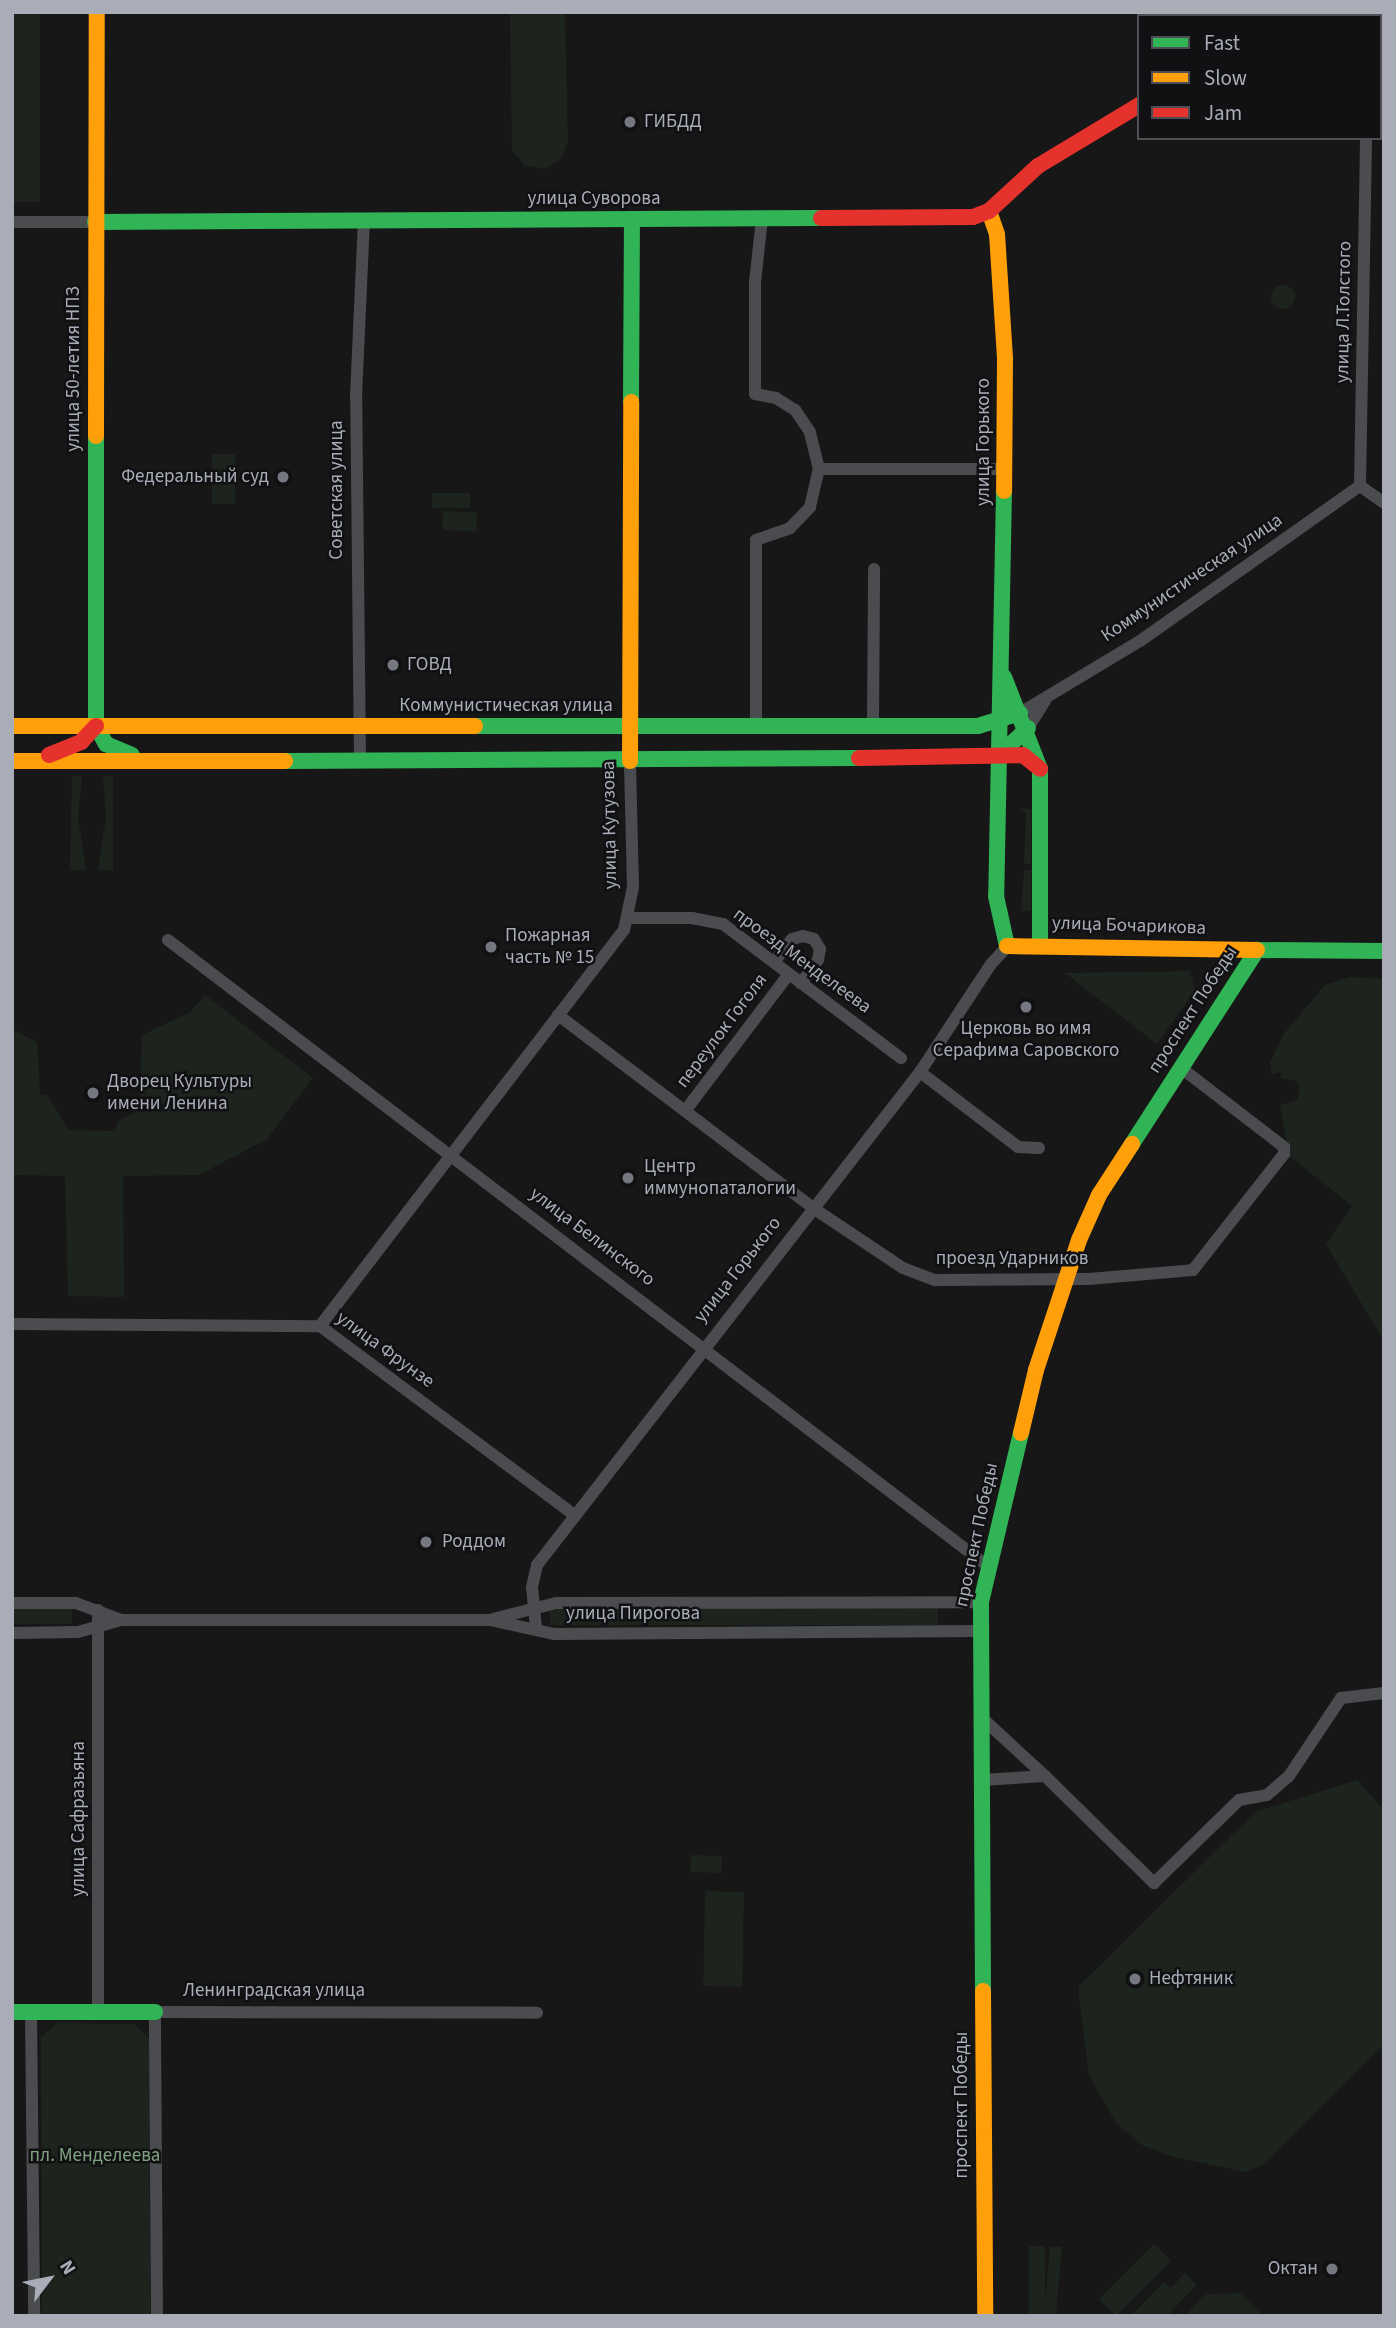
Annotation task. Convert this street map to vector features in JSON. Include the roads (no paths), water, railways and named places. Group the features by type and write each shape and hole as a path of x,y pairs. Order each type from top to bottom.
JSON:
{"main road":[{"name":"улица 50-летия НПЗ","path":"96,726 97,12"},
{"path":"989,211 1038,166 1137,106"},
{"name":"улица Суворова","path":"95,222 959,218 989,211"},
{"name":"улица Горького","path":"989,211 997,234 1005,359 1003,674 999,722 996,896 1007,947"},
{"name":"улица Кутузова","path":"630,761 632,220"},
{"path":"1003,674 1028,728 1040,769 1040,944"},
{"name":"Коммунистическая улица","path":"12,726 978,726 999,722 1020,713"},
{"path":"15,761 62,752 81,742 96,726 106,744 119,754 168,760"},
{"path":"998,756 1028,728"},
{"path":"15,761 630,761 1028,756 1040,769"},
{"name":"улица Бочарикова","path":"1007,947 1040,944 1115,950 1384,951"},
{"name":"проспект Победы","path":"985,2316 979,1631 981,1602 1026,1409 1066,1279 1099,1195 1257,950"},
{"name":"Ленинградская улица","path":"12,2012 155,2012"}],"street":[{"name":"улица Л.Толстого","path":"1360,486 1366,140"},
{"name":"Советская улица","path":"360,760 356,396 364,219"},
{"path":"756,727 756,540 790,527 810,508 819,469 810,432 795,410 776,398 755,394 755,282 762,219"},
{"name":"улица Суворова","path":"12,222 95,222"},
{"path":"819,469 1004,469"},
{"path":"1360,486 1384,503"},
{"name":"Коммунистическая улица","path":"1020,713 1045,701 1149,634 1360,486"},
{"path":"873,724 874,569"},
{"path":"1028,728 1045,701"},
{"name":"улица Кутузова","path":"320,1326 453,1155 628,918 634,887 630,761"},
{"name":"проезд Менделеева","path":"628,918 692,918 723,924 901,1058"},
{"path":"774,962 792,939 803,936 814,939 820,949 818,961 801,983"},
{"name":"улица Белинского","path":"168,940 705,1347 989,1567"},
{"name":"улица Горького","path":"536,1628 534,1609 537,1565 573,1514 920,1072 991,964 1007,947"},
{"name":"переулок Гоголя","path":"685,1111 789,974"},
{"name":"проезд Ударников","path":"558,1015 813,1208 919,1276 1066,1279 1193,1270 1284,1154 1284,1147 1181,1068"},
{"path":"920,1072 1018,1147 1039,1148"},
{"name":"улица Фрунзе","path":"12,1324 320,1326 573,1514"},
{"name":"улица Пирогова","path":"490,1620 556,1603 981,1602"},
{"name":"улица Пирогова","path":"12,1604 76,1604 121,1620"},
{"name":"улица Сафразьяна","path":"98,1610 98,2012"},
{"name":"улица Пирогова","path":"12,1633 98,1627 121,1620 490,1620 554,1634 979,1631"},
{"path":"981,1717 1154,1883 1239,1800 1267,1795 1289,1776 1341,1698 1384,1693"},
{"path":"981,1780 1023,1773 1045,1776"},
{"path":"31,2012 34,2316"},
{"path":"155,2012 157,2316"},
{"name":"Ленинградская улица","path":"155,2012 537,2013"}],"place":[{"name":"ГИБДД","path":"630,122"},
{"name":"Федеральный суд","path":"283,477"},
{"name":"ГОВД","path":"393,665"},
{"name":"Пожарная часть № 15","path":"491,947"},
{"name":"Церковь во имя Серафима Саровского","path":"1026,1007"},
{"name":"Дворец Культуры имени Ленина","path":"93,1093"},
{"name":"Центр иммунопаталогии","path":"628,1178"},
{"name":"Роддом","path":"426,1542"},
{"name":"Нефтяник","path":"1135,1979"},
{"name":"Октан","path":"1332,2269"}],"park label":[{"name":"пл. Менделеева","path":"95,2156"}]}
